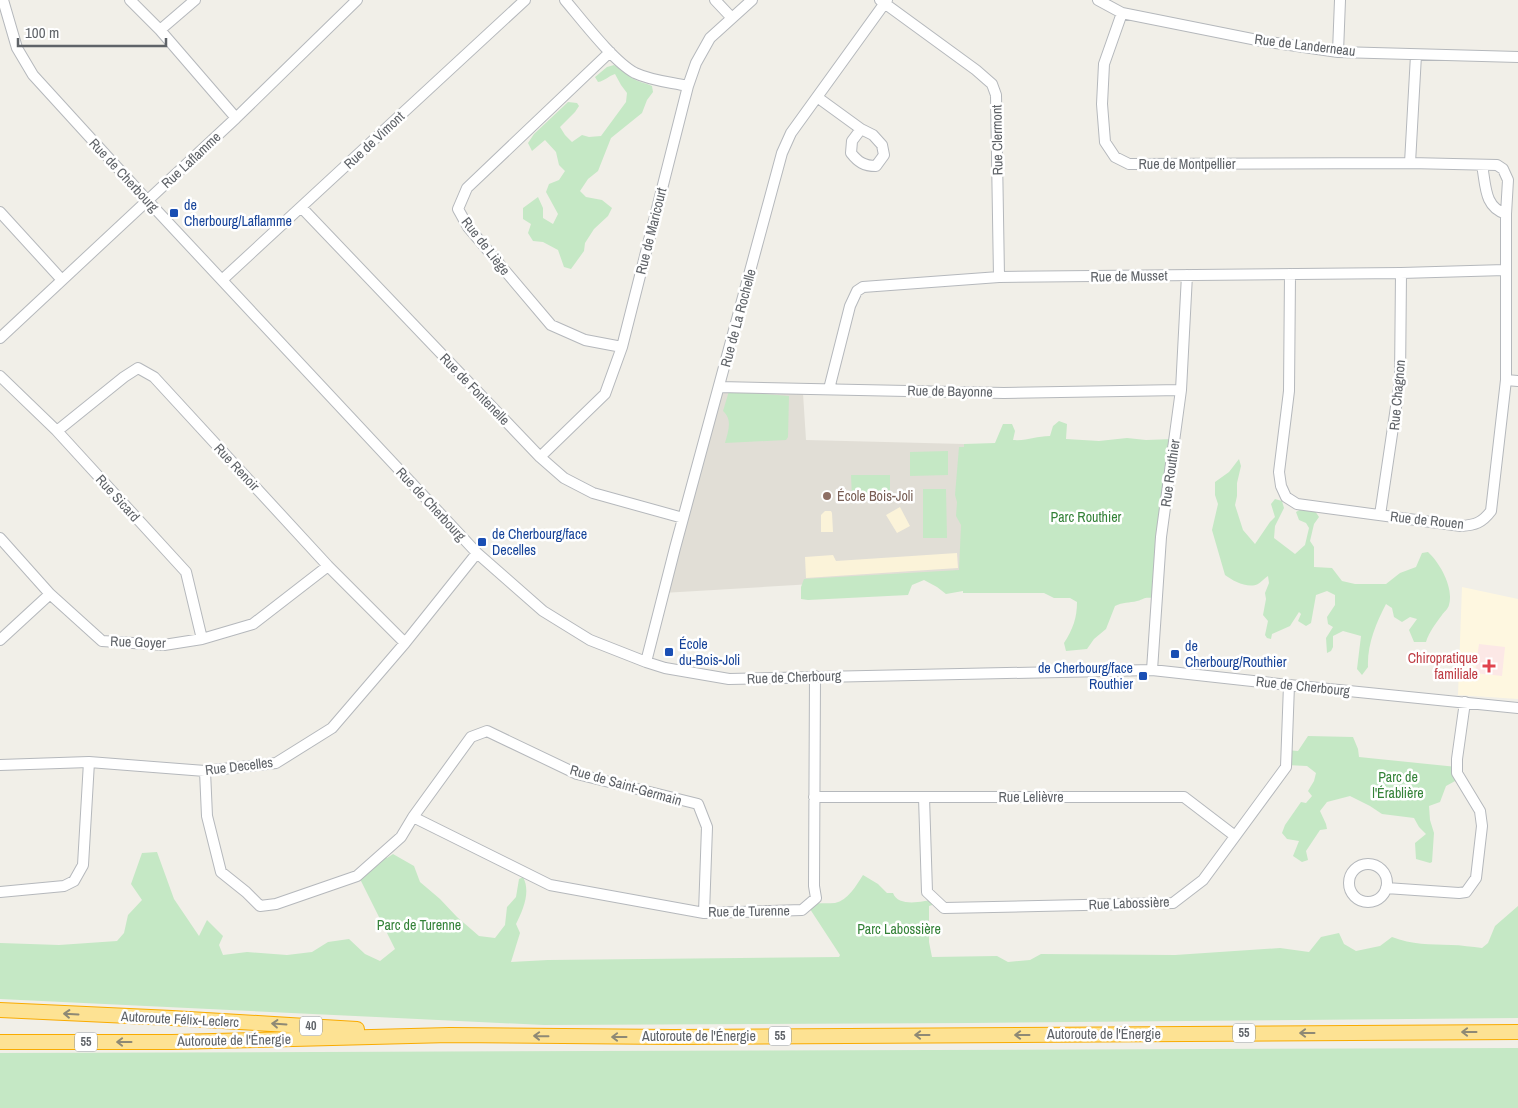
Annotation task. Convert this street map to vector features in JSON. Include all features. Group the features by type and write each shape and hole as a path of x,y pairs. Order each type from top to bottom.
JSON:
{"highway":[{"name":"Autoroute Félix-Leclerc","path":"2,1010 450,1035"},
{"name":"Autoroute de l'Énergie","path":"0,1042 172,1042 450,1035 672,1037 1518,1032"}],"street":[{"name":"Rue de Cherbourg","path":"3,0 17,48 33,75 147,200 477,553 543,611 590,640 665,668 729,678 1152,670 1289,686 1518,708"},
{"path":"130,0 160,30 236,118"},
{"path":"160,30 196,0"},
{"name":"Rue Laflamme","path":"0,338 236,118 357,0"},
{"name":"Rue de Vimont","path":"222,280 525,0"},
{"path":"565,0 610,52 634,72 651,79 688,86"},
{"path":"715,0 731,17"},
{"name":"Rue de Maricourt","path":"540,457 605,394 622,347 688,86 696,63 710,38 752,0"},
{"name":"Rue de Landerneau","path":"1098,0 1122,13 1262,41 1338,52 1518,57"},
{"path":"1338,52 1340,0"},
{"name":"Rue de La Rochelle","path":"646,662 782,153 791,133 884,1"},
{"name":"Rue Clermont","path":"884,1 992,84 996,94 999,277"},
{"name":"Rue de Montpellier","path":"1122,13 1104,64 1102,104 1105,142 1115,157 1129,164 1410,163 1482,165"},
{"name":"Rue de Liège","path":"610,52 467,188 458,209 468,227 550,325 585,340 622,347"},
{"path":"1410,163 1416,55"},
{"path":"817,97 861,129"},
{"path":"1482,165 1491,205 1497,211 1506,214"},
{"name":"Rue de Rouen","path":"1290,274 1289,391 1280,472 1281,486 1286,497 1297,504 1461,526 1476,525 1484,520 1490,512 1506,380 1506,214 1508,180 1503,169 1497,165 1482,165"},
{"name":"Rue de Fontenelle","path":"302,207 540,457 564,478 593,493 683,518"},
{"path":"0,212 62,280"},
{"name":"Rue de Musset","path":"829,389 853,297 862,287 999,277 1401,273 1506,270"},
{"name":"Rue Chagnon","path":"1380,515 1400,380 1401,273"},
{"name":"Rue Routhier","path":"1152,670 1161,537 1181,390 1187,275"},
{"name":"Rue Renoir","path":"57,431 138,368 154,377 328,566 404,643"},
{"name":"Rue Sicard","path":"0,376 57,431 186,572 202,639"},
{"path":"1506,380 1518,381"},
{"name":"Rue de Bayonne","path":"719,387 1004,393 1181,390"},
{"name":"Rue Goyer","path":"0,538 50,594 102,641 164,645 202,639 253,624 328,566"},
{"name":"Rue Decelles","path":"0,765 89,762 205,771 276,763 332,728 477,553"},
{"path":"0,640 50,594"},
{"name":"Rue de Turenne","path":"414,817 550,885 704,913 802,910 816,898 814,886 814,676"},
{"name":"Rue Labossière","path":"924,797 927,892 944,908 1173,903 1203,880 1286,767 1289,686"},
{"path":"1386,888 1459,893 1466,892 1476,878 1482,826 1480,811 1457,773 1457,759 1465,702"},
{"name":"Rue de Saint-Germain","path":"205,771 207,816 221,872 260,906 276,904 357,876 401,837 471,737 487,730 577,774 698,804 707,827 704,913"},
{"path":"0,892 64,886 74,881 83,865 89,762"},
{"name":"Rue Lelièvre","path":"814,797 1184,797 1236,836"}],"shaded area":[{"name":"École Bois-Joli","path":"719,387 803,393 806,440 964,444 963,575 663,593"},
{"path":"1462,587 1518,599 1518,699 1458,695"},
{"name":"Chiropratique familiale","path":"1479,644 1505,647 1502,676 1475,673"}],"green space":[{"path":"614,65 634,79 652,86 653,92 647,100 642,113 611,138 598,171 588,179 580,191 586,197 602,200 612,208 608,216 594,229 585,243 584,251 571,269 564,267 558,250 543,242 533,241 528,233 531,224 523,219 523,208 538,197 543,208 543,218 553,224 558,214 546,192 549,184 559,180 565,171 559,165 556,152 545,140 532,151 528,143 534,134 568,102 577,103 579,106 560,127 565,135 572,142 582,135 589,137 601,136 626,102 627,93 615,74 598,82 595,77 607,67"},
{"path":"729,391 789,396 788,437 786,440 725,443 729,422 723,411"},
{"name":"Parc Routhier","path":"1059,421 1067,424 1066,439 1099,441 1127,438 1146,440 1174,439 1153,598 1115,606 1106,629 1094,639 1087,649 1066,651 1064,643 1074,623 1077,602 1070,598 1054,598 1044,593 963,593 963,591 946,594 924,580 912,585 908,595 801,599 801,587 804,579 959,570 961,525 956,516 957,502 955,495 959,447 964,447 964,444 995,443 1003,424 1012,424 1015,431 1013,440 1050,436 1053,426"},
{"path":"948,451 948,475 910,476 910,452"},
{"path":"1239,459 1241,466 1235,505 1243,530 1255,544 1275,517 1271,504 1275,499 1282,501 1284,508 1275,526 1274,538 1295,554 1305,545 1309,528 1306,523 1299,520 1296,512 1303,508 1315,511 1319,517 1314,524 1310,541 1314,547 1314,567 1332,568 1342,581 1355,584 1386,584 1400,573 1416,567 1422,553 1428,552 1445,576 1450,591 1450,598 1448,608 1433,628 1426,642 1414,642 1409,630 1417,619 1410,617 1402,622 1394,617 1392,608 1386,604 1373,634 1368,667 1362,675 1357,669 1361,636 1343,631 1333,636 1333,647 1327,653 1326,638 1333,627 1328,624 1327,617 1335,605 1335,595 1327,591 1316,595 1311,623 1306,626 1298,621 1301,614 1299,612 1290,626 1272,634 1271,639 1267,638 1265,635 1268,621 1263,615 1266,599 1265,593 1269,583 1268,576 1258,584 1250,586 1236,582 1225,575 1212,530 1218,504 1215,495 1215,482 1229,472"},
{"path":"851,475 890,475 890,498 852,499"},
{"path":"923,489 946,489 947,538 923,538"},
{"name":"Parc de l'Érablière","path":"1308,736 1353,737 1359,757 1457,767 1457,780 1446,786 1440,802 1429,806 1430,820 1434,833 1432,862 1416,859 1415,843 1426,834 1414,818 1382,814 1350,796 1327,802 1320,811 1327,829 1320,830 1306,851 1308,860 1302,862 1293,856 1299,841 1287,839 1282,833 1285,825 1301,802 1306,803 1312,796 1308,791 1316,773 1307,766 1286,765 1286,750 1298,751"},
{"path":"157,852 174,899 199,936 207,920 223,936 219,945 223,955 247,952 287,955 312,952 328,942 349,939 365,954 380,961 395,949 358,875 382,854 387,858 393,854 414,866 420,882 479,936 495,938 505,925 507,907 516,897 519,879 523,877 526,895 516,924 520,933 511,962 839,957 840,955 808,906 835,903 844,899 863,875 878,884 887,893 893,893 905,902 934,899 939,903 929,906 929,942 932,957 997,956 1008,962 1030,960 1041,954 1175,955 1280,948 1309,952 1321,937 1339,933 1344,944 1356,951 1380,946 1392,937 1414,943 1482,948 1488,943 1495,926 1518,906 1518,1018 544,1025 0,999 0,943 59,945 117,941 124,933 128,915 142,900 131,884 142,853"},
{"path":"1518,1048 1518,1108 0,1108 0,1053"}],"sand":[{"path":"900,507 910,526 897,533 886,515"},
{"path":"825,511 831,511 832,513 833,532 821,532 821,515"},
{"path":"957,553 958,568 806,578 805,557 833,555 836,561"}],"place":[{"name":"de Cherbourg/Laflamme","path":"174,213"},
{"name":"École Bois-Joli","path":"827,496"},
{"name":"de Cherbourg/face Decelles","path":"482,542"},
{"name":"École du-Bois-Joli","path":"669,652"},
{"name":"de Cherbourg/Routhier","path":"1175,654"},
{"name":"Chiropratique familiale","path":"1489,666"},
{"name":"de Cherbourg/face Routhier","path":"1143,676"}],"park label":[{"name":"Parc de Turenne","path":"419,925"},
{"name":"Parc Labossière","path":"899,929"}]}
